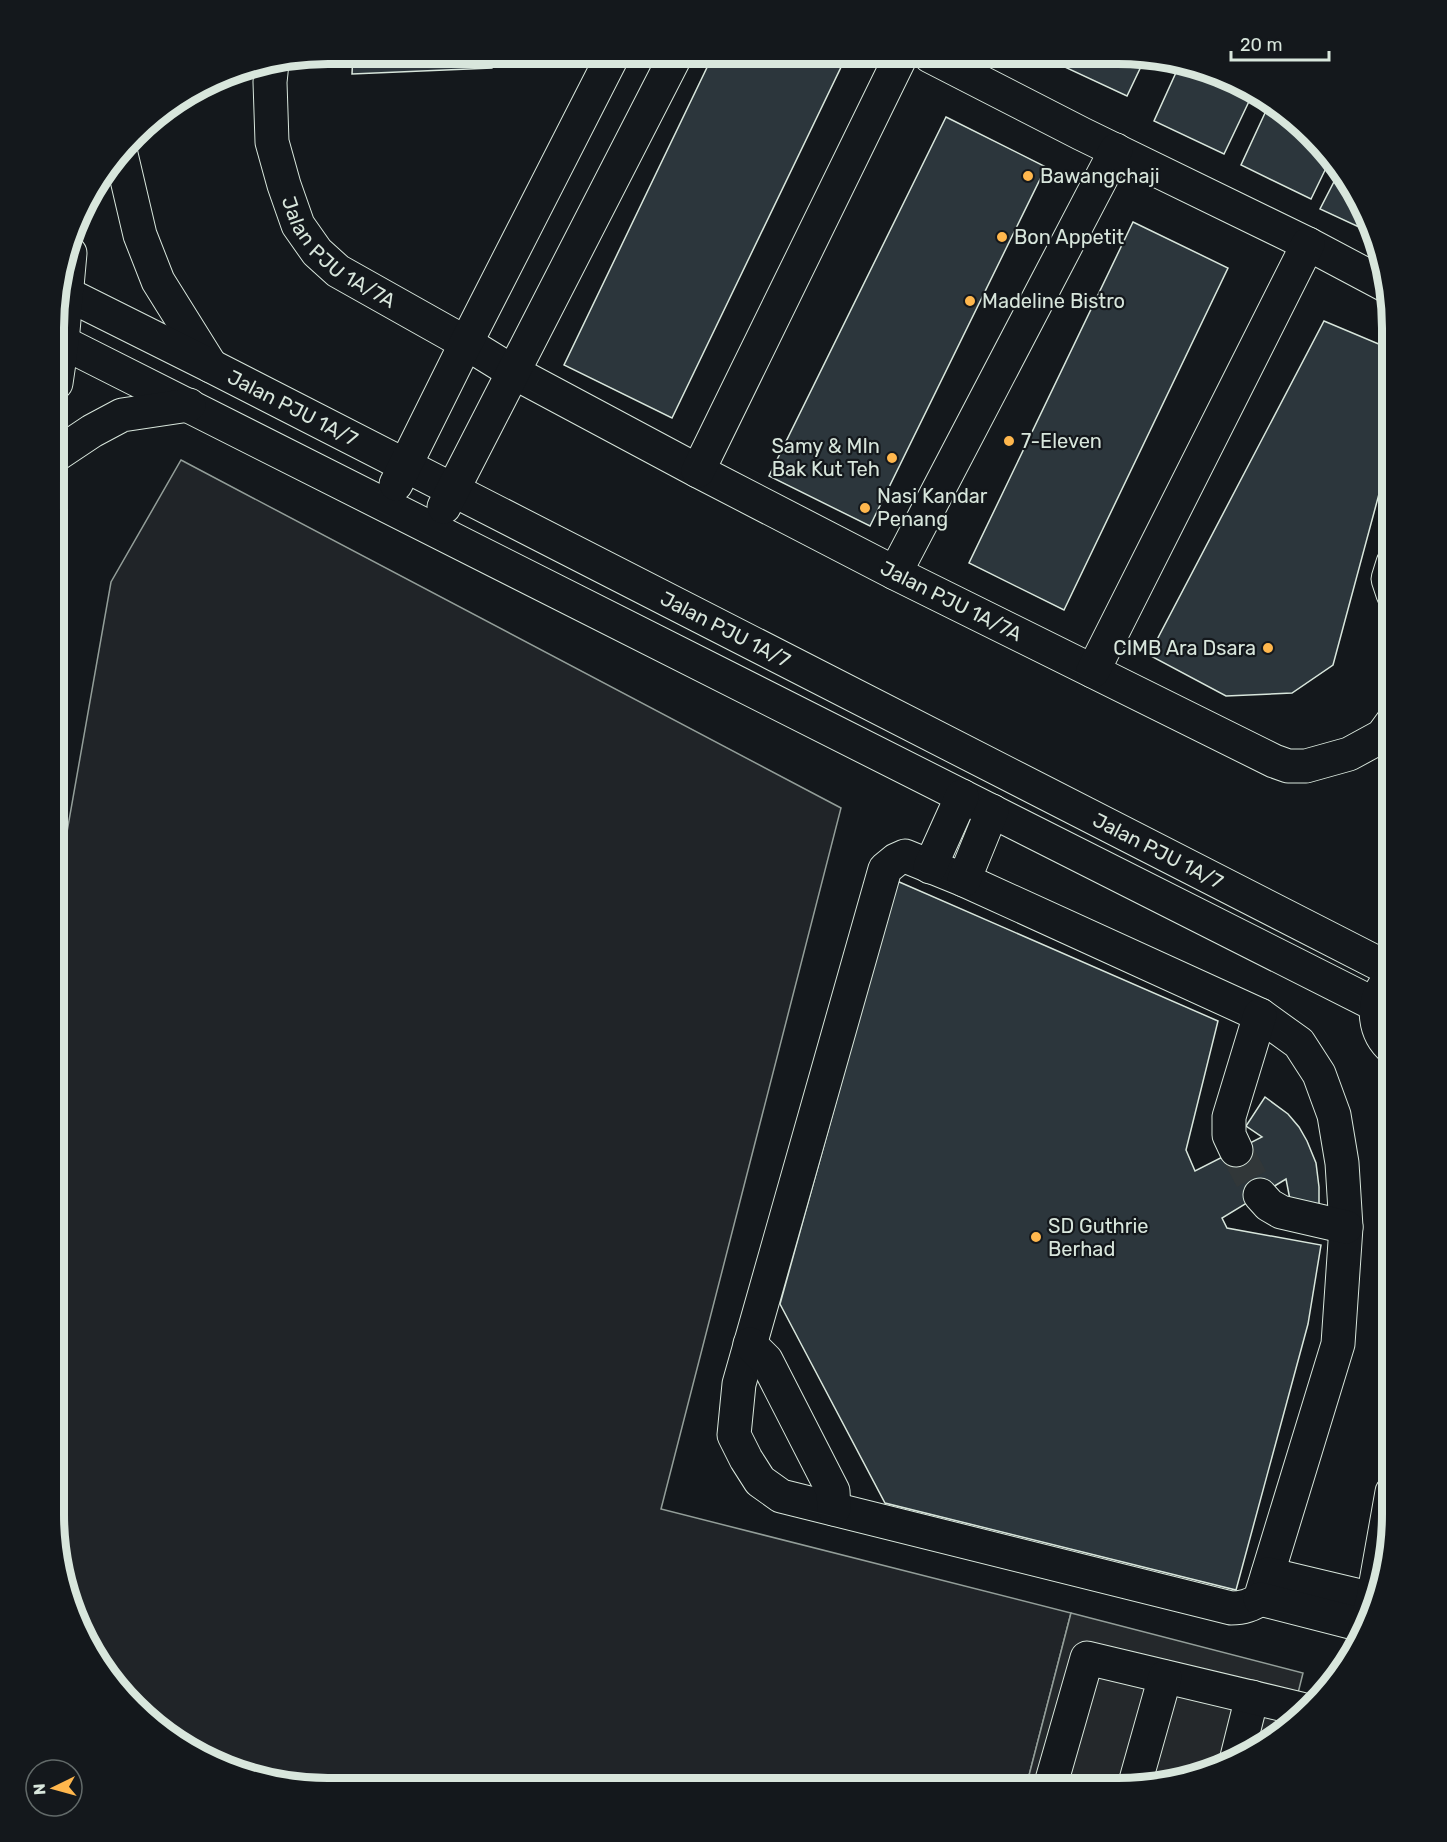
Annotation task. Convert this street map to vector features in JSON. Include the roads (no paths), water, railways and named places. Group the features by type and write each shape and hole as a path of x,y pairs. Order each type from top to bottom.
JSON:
{"street":[{"path":"386,505 608,64"},
{"path":"433,528 671,64"},
{"path":"699,471 897,64"},
{"path":"946,64 1378,281"},
{"name":"Jalan PJU 1A/7A","path":"271,71 272,142 284,185 298,225 317,252 338,271 513,372 699,471 896,573 1274,761 1306,766 1349,754 1382,736"},
{"path":"896,573 1116,150"},
{"path":"123,163 140,235 158,281 211,366"},
{"path":"1093,671 1308,244"},
{"name":"Jalan PJU 1A/7","path":"67,294 1382,965"},
{"name":"Jalan PJU 1A/7","path":"64,342 1376,1005"},
{"path":"64,450 122,415 189,405"},
{"path":"930,867 962,796"},
{"path":"964,880 992,811"},
{"path":"905,856 930,867 964,880 1260,1015 1299,1043 1319,1074 1334,1115 1342,1163 1346,1227 1338,1344 1264,1586 1242,1608 1230,1608 781,1496 760,1481 734,1435 739,1384 885,869 905,856"},
{"path":"1382,990 1376,1005 1377,1025 1382,1036"},
{"path":"1236,1150 1229,1135 1229,1117 1260,1015"},
{"path":"1260,1195 1269,1205 1281,1212 1346,1227"},
{"path":"750,1344 766,1360 833,1491 834,1509"},
{"path":"1264,1586 1362,1616"},
{"path":"1053,1778 1087,1658 1297,1708"},
{"path":"1137,1777 1165,1677"},
{"path":"1239,1748 1252,1697"}],"tunnel":[{"path":"1236,1150 1260,1195"}],"place":[{"name":"Bawangchaji","path":"1028,176"},
{"name":"Bon Appetit","path":"1002,237"},
{"name":"Madeline Bistro","path":"970,301"},
{"name":"7-Eleven","path":"1009,441"},
{"name":"Samy & MIn Bak Kut Teh","path":"892,458"},
{"name":"Nasi Kandar Penang","path":"865,508"},
{"name":"CIMB Ara Dsara","path":"1268,648"},
{"name":"SD Guthrie Berhad","path":"1036,1237"}]}
